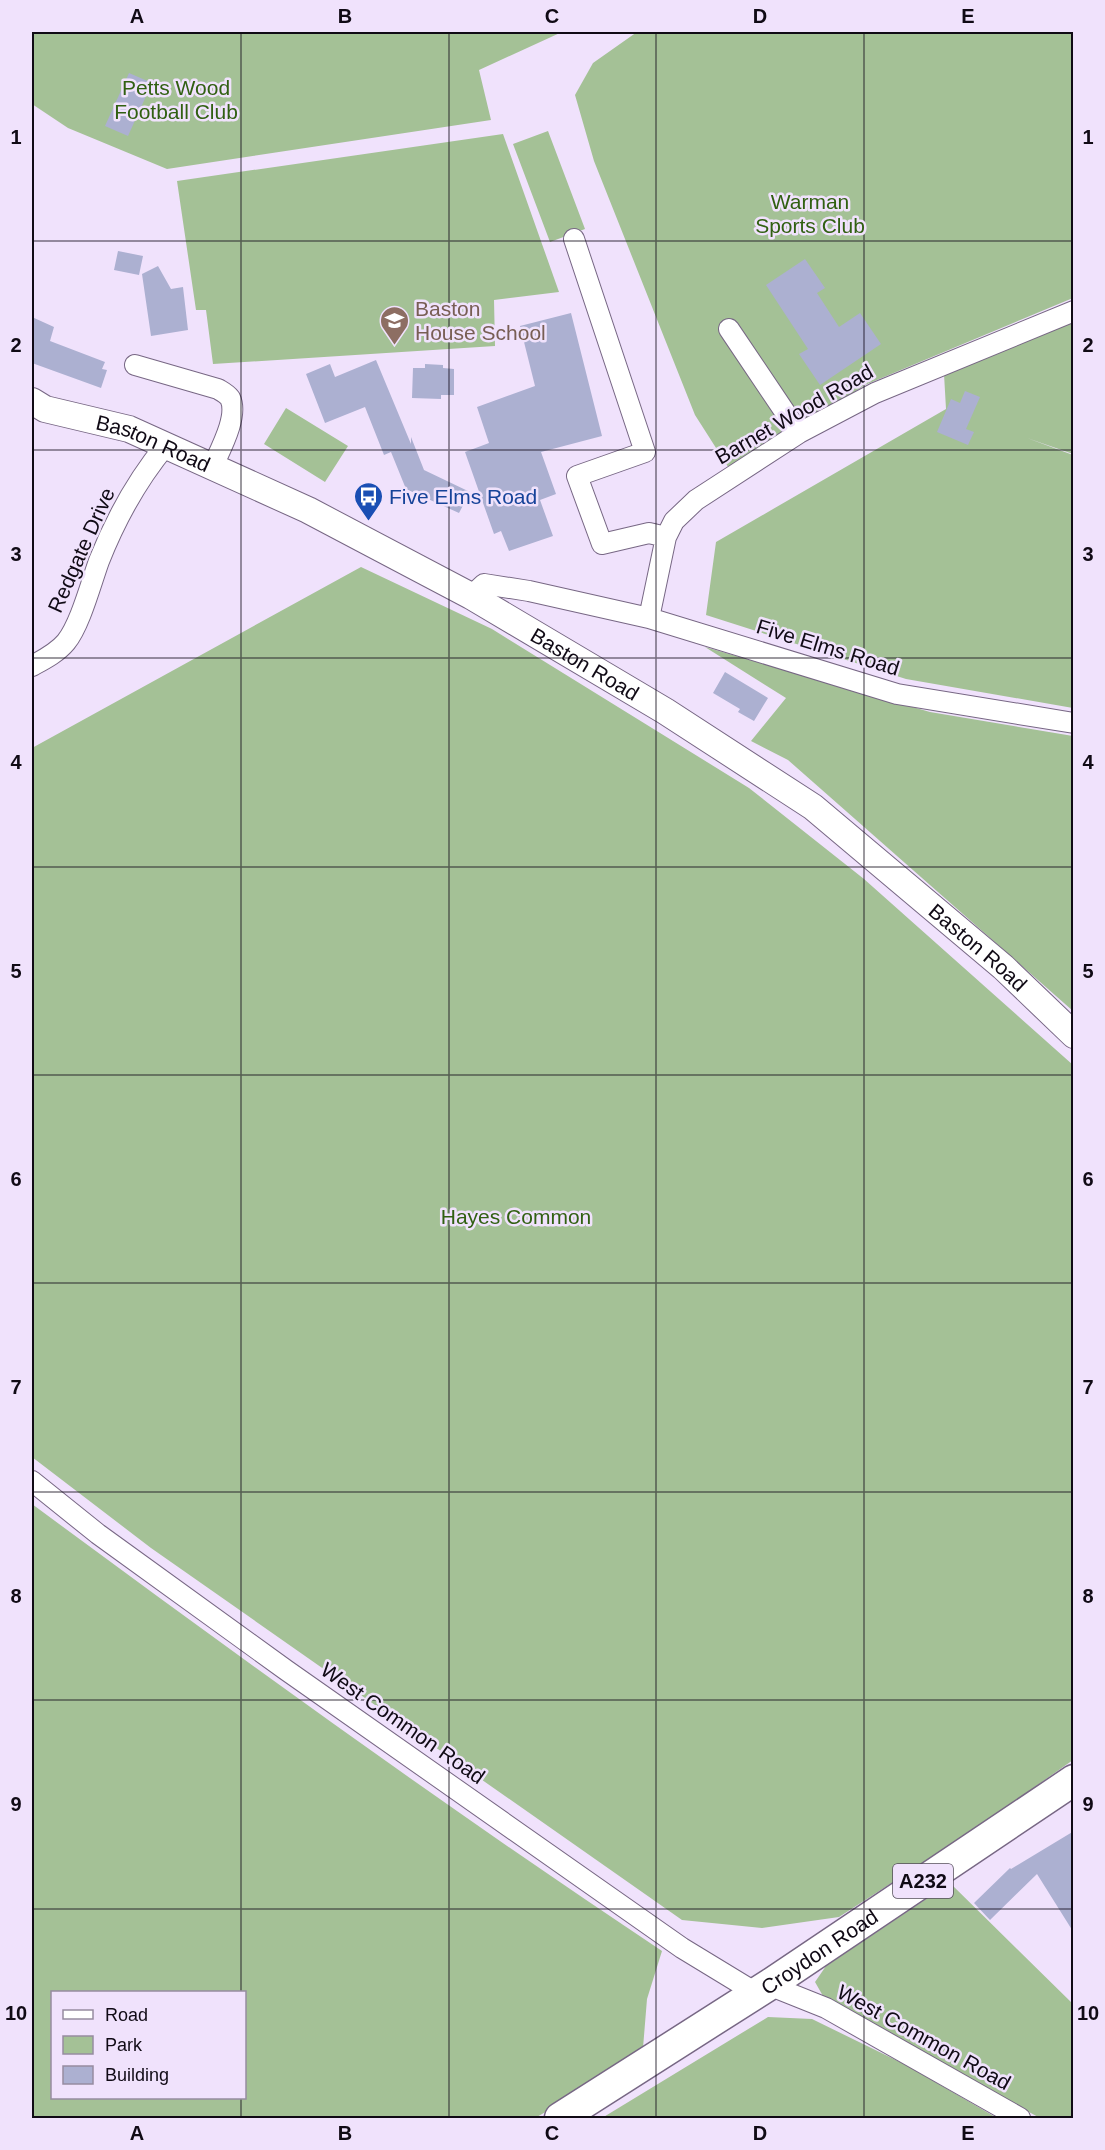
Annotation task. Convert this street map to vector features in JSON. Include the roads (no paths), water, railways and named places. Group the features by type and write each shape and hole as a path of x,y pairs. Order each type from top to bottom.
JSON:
{"highway":[{"name":"Croydon Road","path":"560,2118 764,1988 1074,1780"}],"main road":[{"name":"Baston Road","path":"32,401 45,409 129,429 308,510 471,596 665,711 813,807 1003,967 1074,1035"}],"street":[{"path":"574,239 645,452 577,476 602,544 649,533 666,537"},
{"name":"Barnet Wood Road","path":"648,618 666,537 674,521 696,500 800,434 875,393 1074,311"},
{"path":"729,328 800,434"},
{"path":"135,365 219,389 229,396 233,416 212,468"},
{"name":"Redgate Drive","path":"32,666 46,659 66,642 82,610 100,559 125,503 147,467 166,445"},
{"name":"Five Elms Road","path":"471,596 484,584 529,591 648,618 897,694 1074,723"},
{"name":"West Common Road","path":"32,1481 98,1534 403,1753 682,1948 764,1988 780,1990 826,2008 1020,2118"}],"place":[{"name":"Baston House School","path":"394,346"},
{"name":"Five Elms Road","path":"368,522"}],"park label":[{"name":"Petts Wood Football Club","path":"176,99"},
{"name":"Warman Sports Club","path":"810,213"},
{"name":"Hayes Common","path":"516,1216"}]}
